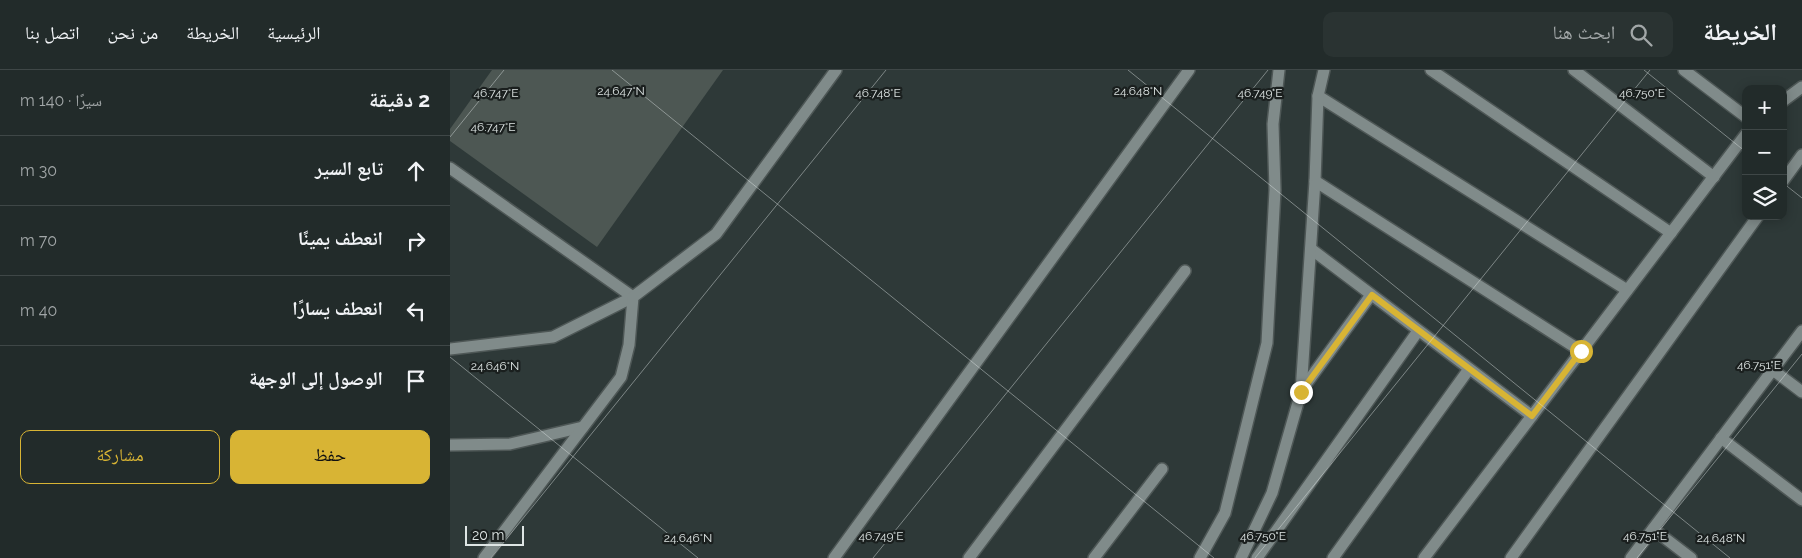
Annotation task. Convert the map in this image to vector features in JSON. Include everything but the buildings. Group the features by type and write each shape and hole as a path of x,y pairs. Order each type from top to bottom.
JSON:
{"lane":[{"path":"450,349 553,337 633,297 716,234 836,70"},
{"path":"834,558 1189,70"},
{"path":"1200,558 1225,513 1267,343 1275,190 1273,124 1279,70"},
{"path":"1241,558 1272,493 1301,392 1315,182 1318,96 1324,70"},
{"path":"1430,70 1671,233"},
{"path":"1574,70 1714,177"},
{"path":"1684,70 1742,114"},
{"path":"1787,98 1802,87"},
{"path":"1318,96 1627,290"},
{"path":"1424,558 1742,139"},
{"path":"1787,176 1802,155"},
{"path":"450,168 633,297"},
{"path":"1315,182 1581,351"},
{"path":"1511,558 1755,220"},
{"path":"1310,249 1532,416"},
{"path":"969,558 1185,271"},
{"path":"1301,392 1372,295"},
{"path":"484,558 621,377 628,346 633,297"},
{"path":"1257,558 1418,331"},
{"path":"1631,558 1802,331"},
{"path":"1333,558 1469,369"},
{"path":"1772,370 1802,392"},
{"path":"450,444 510,444 583,427"},
{"path":"1721,438 1802,500"},
{"path":"1094,558 1162,469"},
{"path":"1653,529 1691,558"}],"route":[{"path":"1301,392 1372,295 1532,416 1581,351"}]}
